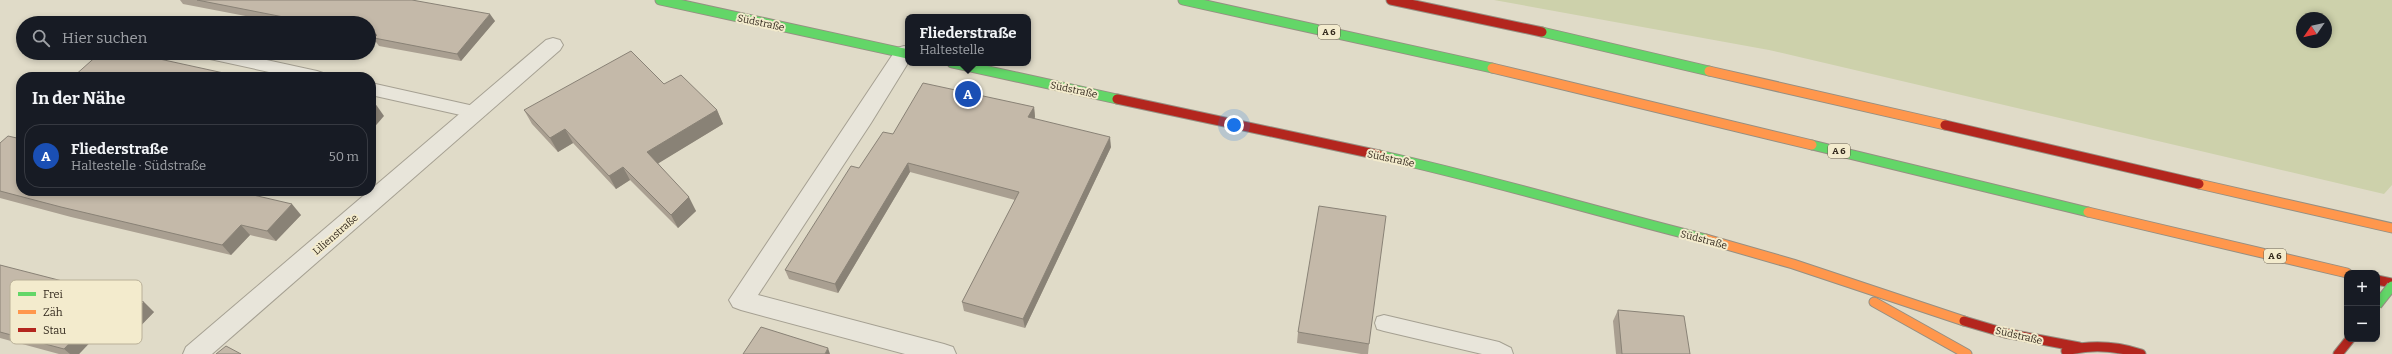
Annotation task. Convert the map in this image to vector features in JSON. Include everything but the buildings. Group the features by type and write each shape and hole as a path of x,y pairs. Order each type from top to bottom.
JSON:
{"main road":[{"name":"Südstraße","path":"660,0 905,54"},
{"name":"A 6","path":"1183,0 1697,117 2202,240 2344,272"},
{"path":"1391,0 1500,23 2392,228"},
{"name":"Südstraße","path":"966,66 1465,174 1594,211 1697,236 1824,274 1941,314 2005,333 2079,346"},
{"path":"2202,240 2344,280"},
{"name":"Südstraße","path":"1824,274 1967,354"},
{"path":"2380,281 2392,283"},
{"path":"2380,301 2392,286"},
{"path":"2380,291 2392,294"},
{"path":"2338,354 2347,343"},
{"path":"2059,354 2079,346 2106,346 2141,354"}],"street":[{"name":"Lilienstraße","path":"195,354 553,45"},
{"path":"905,56 741,300 944,354"}],"lane":[{"path":"241,60 295,72"},
{"path":"376,90 474,112"},
{"path":"1384,323 1500,350 1504,354"}],"green space":[{"path":"1494,0 2392,0 2392,185 2384,194 1769,50"}],"traffic: fast":[{"path":"660,0 905,53"},
{"path":"1183,0 1492,68"},
{"path":"1542,32 1709,71"},
{"path":"966,66 1117,99"},
{"path":"1812,145 2088,212"},
{"path":"1379,155 1465,174 1594,211 1706,239"},
{"path":"2380,301 2392,286"}],"traffic: slow":[{"path":"1492,68 1812,145"},
{"path":"1709,71 1945,125"},
{"path":"2199,184 2392,228"},
{"path":"2088,212 2344,272"},
{"path":"1706,239 1793,264 1964,321"},
{"path":"1874,302 1967,354"}],"traffic: jam":[{"path":"1391,0 1542,32"},
{"path":"1117,99 1379,155"},
{"path":"1945,125 2199,184"},
{"path":"2380,281 2392,283"},
{"path":"1964,321 2005,333 2079,347"},
{"path":"2338,354 2348,342"},
{"path":"2066,351 2076,348 2104,346 2141,354"}],"place":[{"name":"Fliederstraße","path":"968,94"}]}
